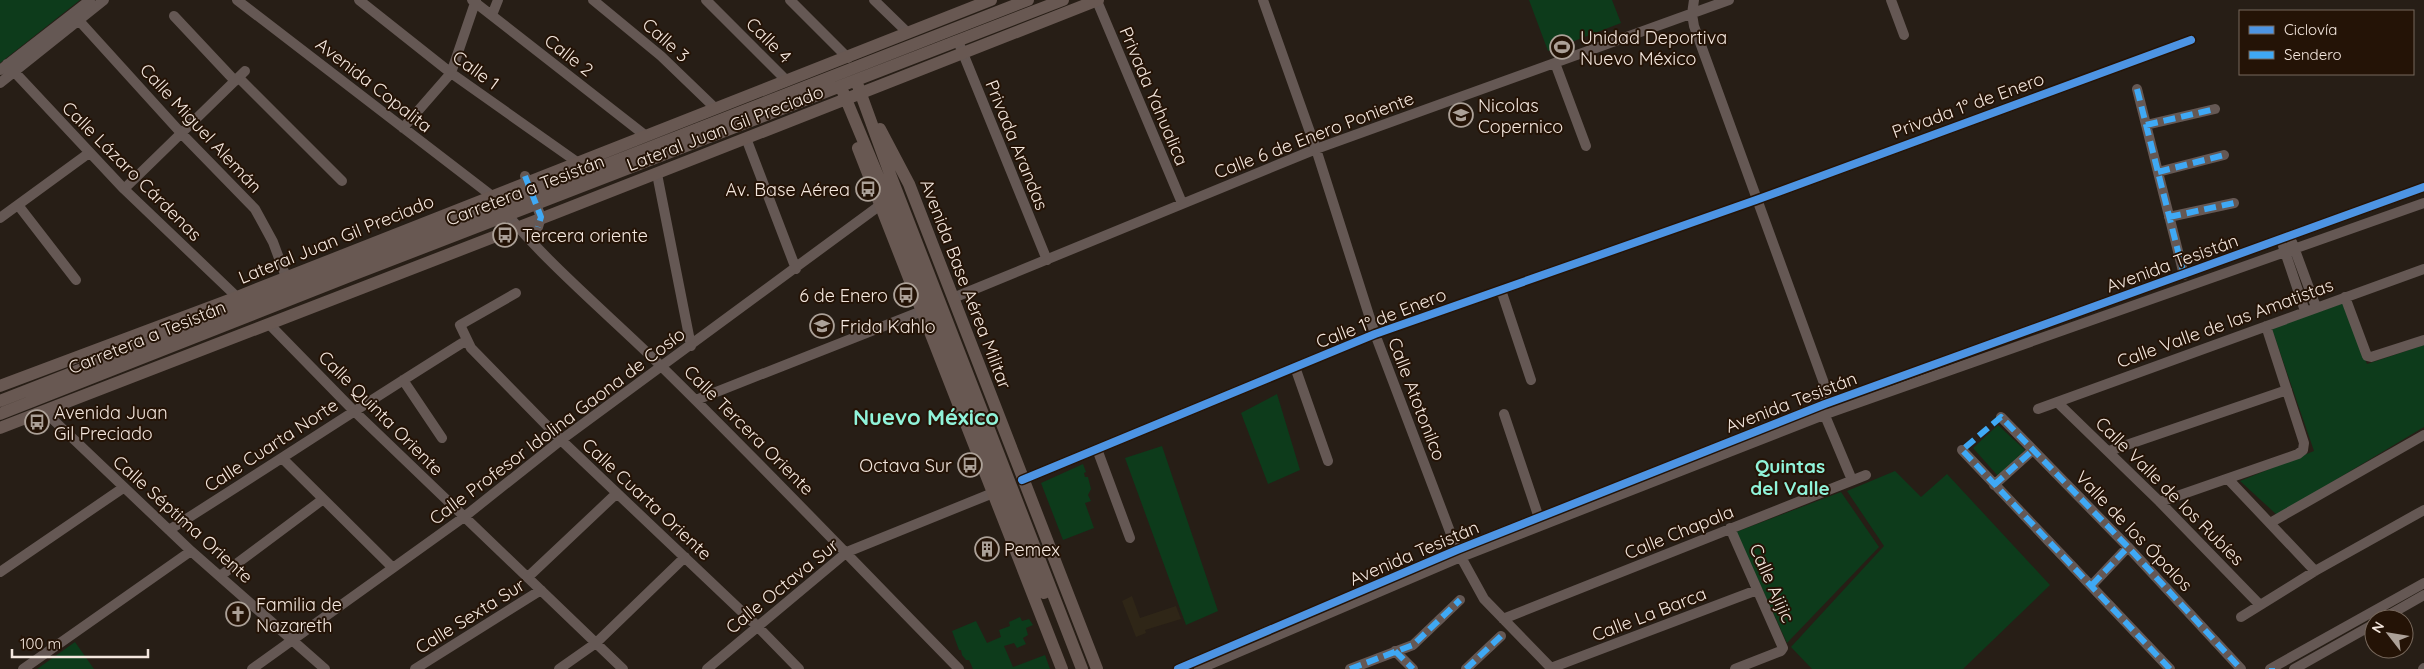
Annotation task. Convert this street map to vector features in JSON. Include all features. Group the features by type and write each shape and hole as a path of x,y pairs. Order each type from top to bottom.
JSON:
{"main road":[{"name":"Lateral Juan Gil Preciado","path":"1,384 237,297 714,108 787,81 836,75 852,69 908,33 988,0"},
{"name":"Carretera a Tesistán","path":"0,414 836,75 1028,0"},
{"name":"Carretera a Tesistán","path":"852,69 960,47 1063,0"},
{"name":"Lateral Juan Gil Preciado","path":"0,428 846,100 960,47 1098,0"},
{"name":"Avenida Base Aérea Militar","path":"852,69 870,112 890,174 1082,669"},
{"path":"836,75 916,268 1074,669"},
{"name":"Avenida Base Aérea Militar","path":"870,112 885,136 909,184 1022,480 1098,669"},
{"path":"851,114 854,135 879,206 922,310 1062,669"},
{"name":"Carretera a Tesistán","path":"0,401 504,211"}],"street":[{"path":"76,17 90,0"},
{"path":"0,83 7,69 76,17 104,0"},
{"name":"Calle 1","path":"359,0 451,73 577,162"},
{"path":"492,15 498,0"},
{"name":"Calle 3","path":"593,0 661,56 714,108"},
{"name":"Calle 4","path":"706,0 787,81"},
{"path":"790,0 852,69"},
{"path":"874,0 908,33"},
{"name":"Privada Yahualica","path":"1098,0 1182,203"},
{"name":"Calle Atotonilco","path":"1263,0 1316,149 1375,334 1459,554 1479,591 1503,619 1552,668"},
{"path":"1694,0 1692,14 1698,36 1825,386 1826,409 1852,480"},
{"name":"Calle 6 de Enero Poniente","path":"953,298 1316,149 1729,0"},
{"path":"1891,0 1904,35"},
{"name":"Avenida Copalita","path":"242,1 492,196"},
{"path":"403,128 451,73 475,1"},
{"name":"Calle 2","path":"475,1 646,136"},
{"path":"174,16 240,76 342,181"},
{"name":"Calle Miguel Alemán","path":"76,17 181,133 255,208 274,242 286,277"},
{"name":"Privada 1° de Enero","path":"1756,200 2191,40"},
{"name":"Privada Arandas","path":"960,47 1047,260"},
{"path":"1555,63 1586,146"},
{"name":"Calle Lázaro Cárdenas","path":"7,69 124,189 237,297"},
{"path":"124,189 240,76"},
{"path":"2137,89 2184,275"},
{"path":"2146,124 2215,109"},
{"path":"746,138 796,269"},
{"path":"0,218 89,153"},
{"path":"2158,172 2224,156"},
{"path":"656,174 691,346"},
{"path":"524,176 541,217 538,227"},
{"name":"Avenida Tesistán","path":"1199,669 1539,518 2184,275 2424,187"},
{"name":"Calle Tercera Oriente","path":"492,196 517,228 696,400 847,552 956,668"},
{"name":"Calle 1° de Enero","path":"1022,480 1375,334 1756,200"},
{"path":"2169,217 2234,203"},
{"name":"Avenida Tesistán","path":"1178,669 1459,554 1826,409 2424,203"},
{"path":"18,205 76,280"},
{"name":"Calle Profesor Idolina Gaona de Cosío","path":"252,669 464,517 561,440 796,269 879,206"},
{"path":"2286,238 2305,311"},
{"path":"2290,250 2316,307"},
{"name":"Calle Valle de las Amatistas","path":"2038,409 2424,269"},
{"path":"1501,290 1532,380"},
{"name":"Calle Cuarta Oriente","path":"516,293 460,325 471,348 561,440 757,626 799,669"},
{"path":"2345,297 2367,356 2371,357 2424,340"},
{"path":"696,400 922,310"},
{"name":"Calle Quinta Oriente","path":"269,324 353,410 623,669"},
{"path":"2160,502 2298,454 2303,450 2304,443 2266,326"},
{"name":"Calle Cuarta Norte","path":"169,530 353,410 467,340"},
{"path":"1294,368 1328,461"},
{"path":"403,380 442,438"},
{"path":"2109,451 2287,390"},
{"name":"Calle Valle de los Rubíes","path":"2057,402 2109,451 2259,604"},
{"name":"Calle Séptima Oriente","path":"44,411 122,488 325,669"},
{"path":"1504,414 1539,518"},
{"name":"Valle de los Ópalos","path":"2001,417 2128,547 2241,669"},
{"path":"2270,523 2424,435"},
{"path":"1097,449 1130,538"},
{"path":"1962,450 2170,669"},
{"path":"1994,485 2033,450"},
{"path":"282,458 322,500 393,568"},
{"name":"Calle Chapala","path":"1503,619 1866,475"},
{"path":"2228,479 2316,571"},
{"path":"0,572 122,488"},
{"name":"Calle Sexta Sur","path":"528,577 617,493"},
{"name":"Calle Octava Sur","path":"707,669 847,552 993,493"},
{"path":"220,576 322,500"},
{"path":"2241,617 2259,604 2316,571 2423,512"},
{"name":"Calle Ajijic","path":"1730,528 1782,650 1735,669"},
{"path":"2092,585 2128,547"},
{"path":"23,669 191,551"},
{"path":"559,669 596,643 685,557"},
{"path":"2272,669 2424,583"},
{"name":"Calle Sexta Sur","path":"415,669 541,590"},
{"name":"Calle La Barca","path":"1552,668 1758,590"},
{"path":"2400,609 2424,595"},
{"path":"1350,669 1413,645 1460,600"},
{"path":"2294,669 2364,630"},
{"path":"1466,669 1501,636"},
{"path":"1395,651 1413,669"}],"shaded area":[{"path":"1132,596 1140,618 1176,606 1181,619 1145,630 1146,633 1136,637 1122,601"}],"green space":[{"path":"0,0 80,0 0,63"},
{"name":"Unidad Deportiva Nuevo México","path":"1529,0 1612,0 1621,23 1548,51"},
{"path":"2343,300 2367,364 2424,345 2424,427 2277,515 2240,481 2314,451 2272,329"},
{"path":"1277,394 1300,470 1268,484 1241,413"},
{"path":"1998,425 2025,450 1998,476 1973,448"},
{"path":"1162,446 1218,611 1186,625 1125,458"},
{"path":"1083,464 1086,472 1084,473 1085,477 1088,477 1091,489 1088,495 1091,501 1085,503 1094,528 1063,540 1041,483"},
{"path":"1895,471 1921,497 1947,474 2050,585 1963,669 1812,669 1791,647 1884,546 1847,491"},
{"path":"1841,492 1879,547 1787,643 1736,532"},
{"path":"1020,617 1022,621 1029,619 1033,625 1026,628 1028,635 1023,638 1026,644 1017,648 1014,643 1004,646 1013,667 1045,655 1050,669 973,669 969,660 966,660 961,650 959,650 952,631 976,621 987,643 1001,637 999,630 1010,626 1009,622"},
{"path":"75,642 94,669 37,669"}],"marked path":[{"path":"2137,89 2184,275"},
{"path":"2146,125 2215,109"},
{"path":"2158,172 2224,155"},
{"path":"525,176 541,217 538,227"},
{"path":"2169,217 2234,203"},
{"path":"2170,669 1962,450 2001,417 2128,547 2241,669"},
{"path":"1994,485 2033,450"},
{"path":"2092,585 2128,547"},
{"path":"1350,669 1413,645 1460,600"},
{"path":"1466,669 1501,636"},
{"path":"1395,651 1413,669"}],"cycle path":[{"path":"1022,480 1375,334 1756,200 2191,40"},
{"path":"1178,669 1457,550 1825,404 2424,187"}],"place":[{"name":"Unidad Deportiva Nuevo México","path":"1562,47"},
{"name":"Nicolas Copernico","path":"1461,115"},
{"name":"Av. Base Aérea","path":"868,189"},
{"name":"Tercera oriente","path":"505,235"},
{"name":"6 de Enero","path":"906,295"},
{"name":"Frida Kahlo","path":"822,326"},
{"name":"Avenida Juan Gil Preciado","path":"37,422"},
{"name":"Octava Sur","path":"970,465"},
{"name":"Pemex","path":"987,549"},
{"name":"Familia de Nazareth","path":"238,614"}],"district":[{"name":"Nuevo México","path":"926,417"},
{"name":"Quintas del Valle","path":"1790,477"}]}
